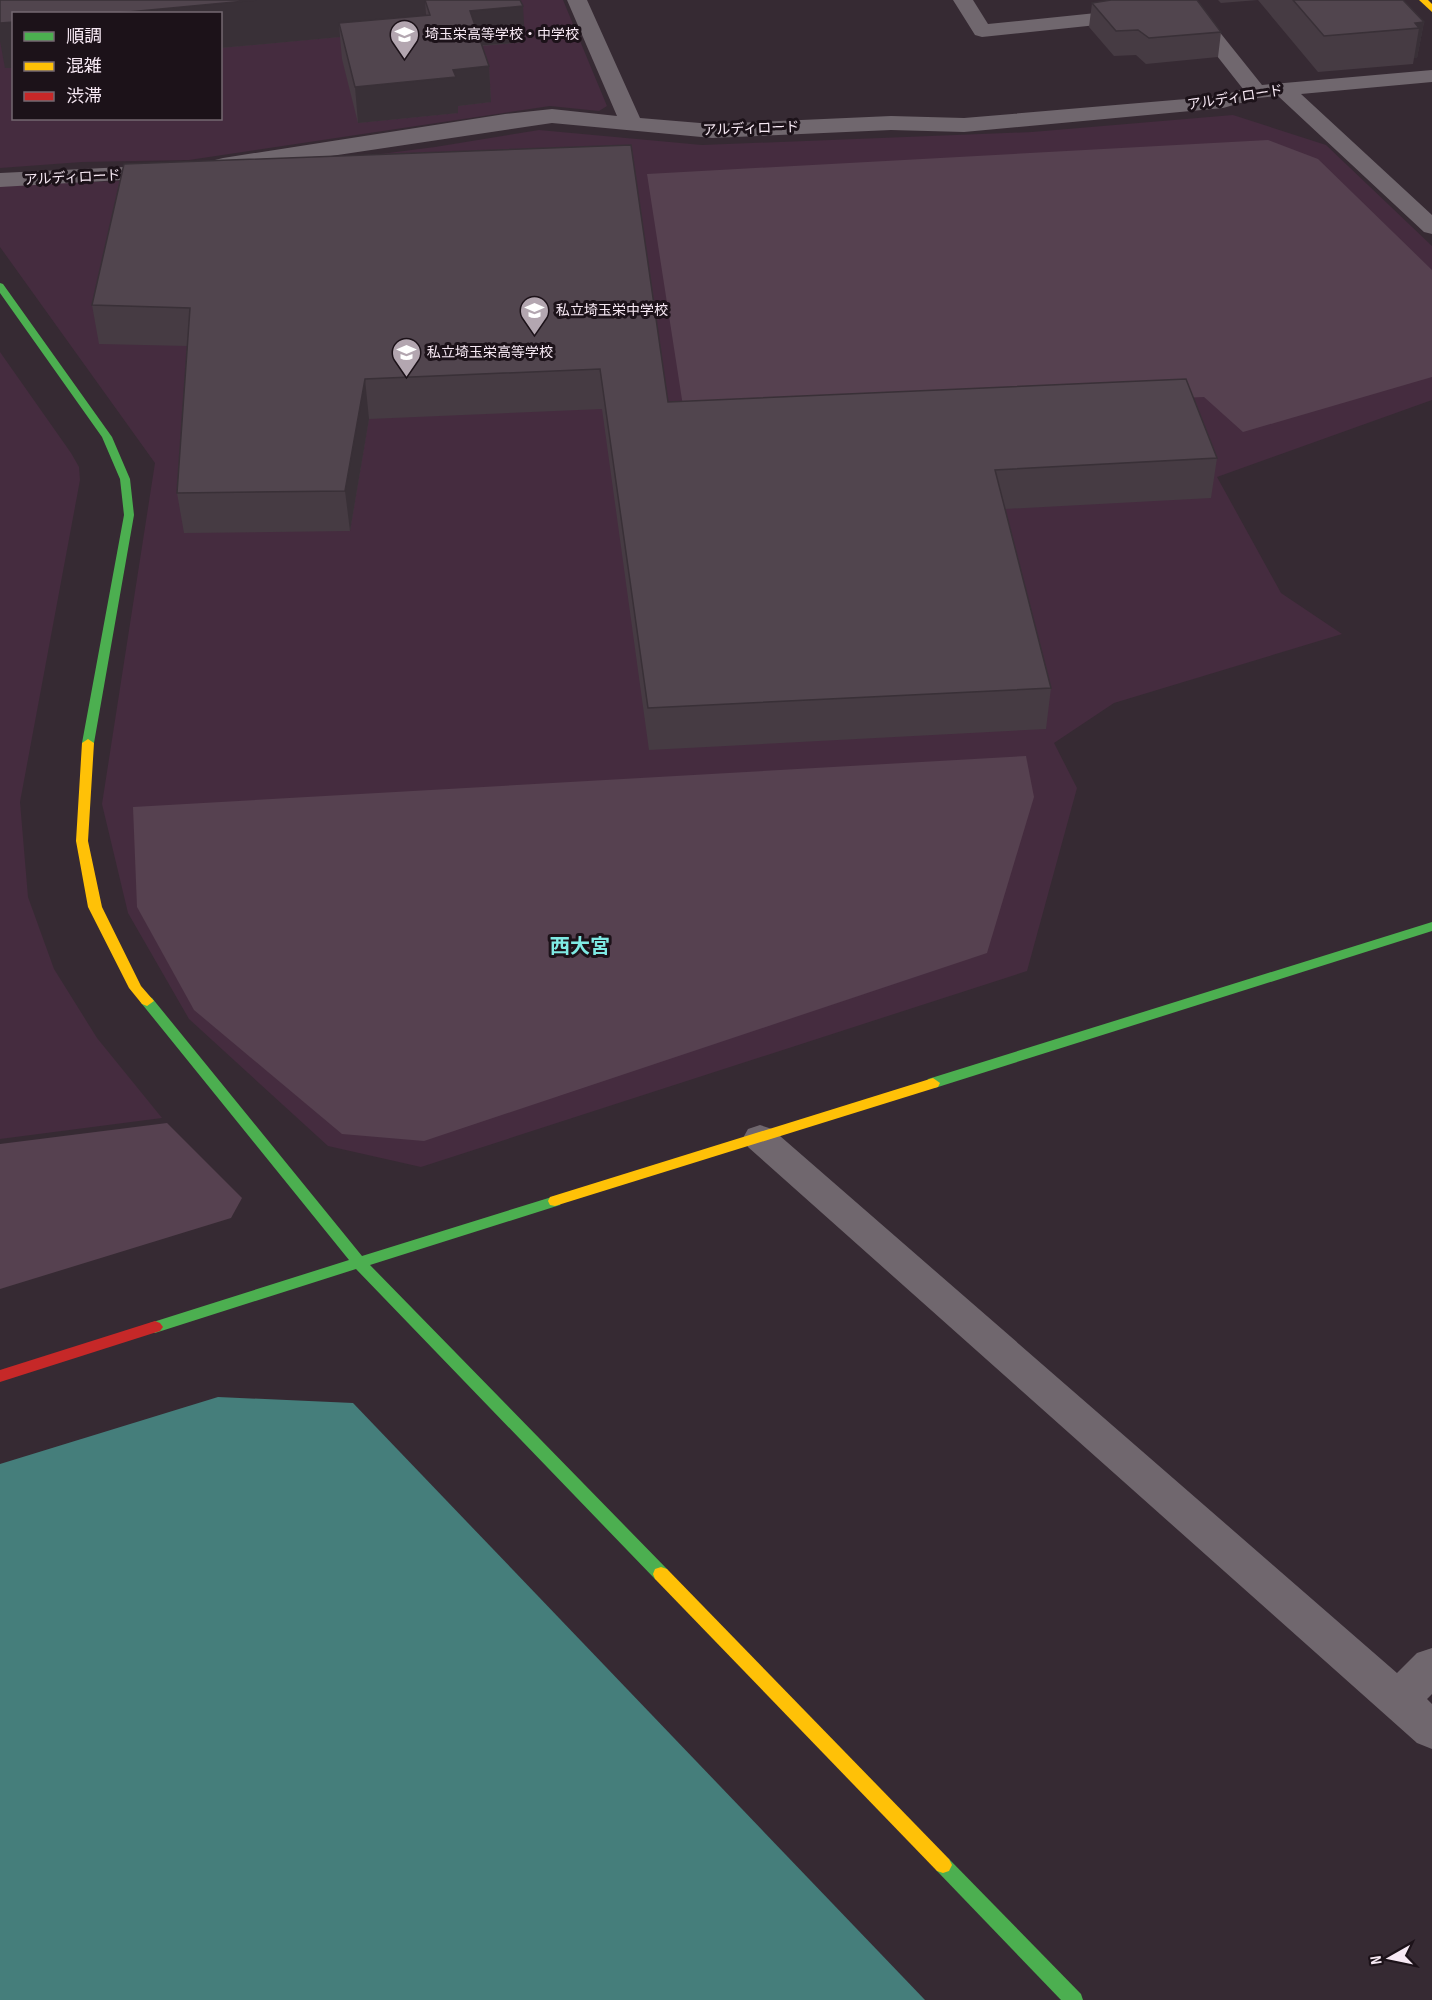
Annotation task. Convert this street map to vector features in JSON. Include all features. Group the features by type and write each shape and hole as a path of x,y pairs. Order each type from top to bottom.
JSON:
{"main road":[{"path":"1423,0 1432,9"},
{"path":"0,286 107,437 125,479 129,515 86,755 82,841 95,907 136,988 360,1264 1074,2000"},
{"path":"0,1376 1432,926"}],"street":[{"path":"577,0 632,125"},
{"path":"963,0 982,31 1174,9 1256,92"},
{"name":"アルディロード","path":"0,180 191,170 505,120 552,116 712,131 891,123 964,125 1223,102 1256,92 1432,76"},
{"path":"1283,89 1432,227"},
{"path":"760,1138 1432,1730"},
{"path":"1398,1700 1432,1666"}],"shaded area":[{"name":"埼玉栄高等学校・中学校","path":"0,0 563,0 607,106 599,111 550,106 189,160 82,162 0,168"},
{"path":"1233,115 1326,145 1432,246 1432,400 1217,477 1281,593 1342,634 1114,703 1054,743 1077,788 1027,971 421,1167 328,1146 189,1019 128,913 102,804 155,463 0,247 0,185 186,179 435,147 539,130 702,145 1032,132"},
{"path":"1268,140 1318,159 1432,270 1432,377 1243,432 1204,397 685,419 647,174"},
{"path":"0,352 71,453 79,467 80,480 20,802 28,897 54,969 97,1038 162,1118 0,1139"},
{"path":"1026,756 1034,797 987,953 424,1141 342,1134 194,1010 137,907 133,807"},
{"path":"167,1123 242,1198 231,1218 0,1289 0,1144"},
{"path":"218,1397 353,1403 925,2000 0,2000 0,1464"}],"building":[{"path":"0,0 256,0 128,12 12,12 12,22 0,23"},
{"path":"425,0 520,0 523,6 470,11 489,66 453,70 456,77 355,87 339,23 430,15"},
{"path":"1111,0 1197,0 1221,32 1149,38 1138,30 1116,31 1092,3"},
{"path":"1293,0 1403,0 1424,22 1415,23 1419,28 1324,36"},
{"path":"631,145 668,402 1186,379 1217,458 995,470 1051,688 648,708 600,369 365,379 345,491 177,493 190,308 92,305 124,164"}],"traffic: fast":[{"path":"0,286 107,437 125,479 129,515 88,743"},
{"path":"933,1083 1432,926"},
{"path":"147,1001 360,1264 661,1574"},
{"path":"155,1327 555,1201"},
{"path":"943,1865 1074,2000"}],"traffic: slow":[{"path":"1423,0 1432,9"},
{"path":"88,743 82,841 95,907 136,988 147,1001"},
{"path":"555,1201 933,1083"},
{"path":"661,1574 943,1865"}],"traffic: jam":[{"path":"0,1376 155,1327"}],"place":[{"name":"埼玉栄高等学校・中学校","path":"404,60"},
{"name":"私立埼玉栄中学校","path":"535,336"},
{"name":"私立埼玉栄高等学校","path":"406,378"}],"district":[{"name":"西大宮","path":"580,946"}]}
